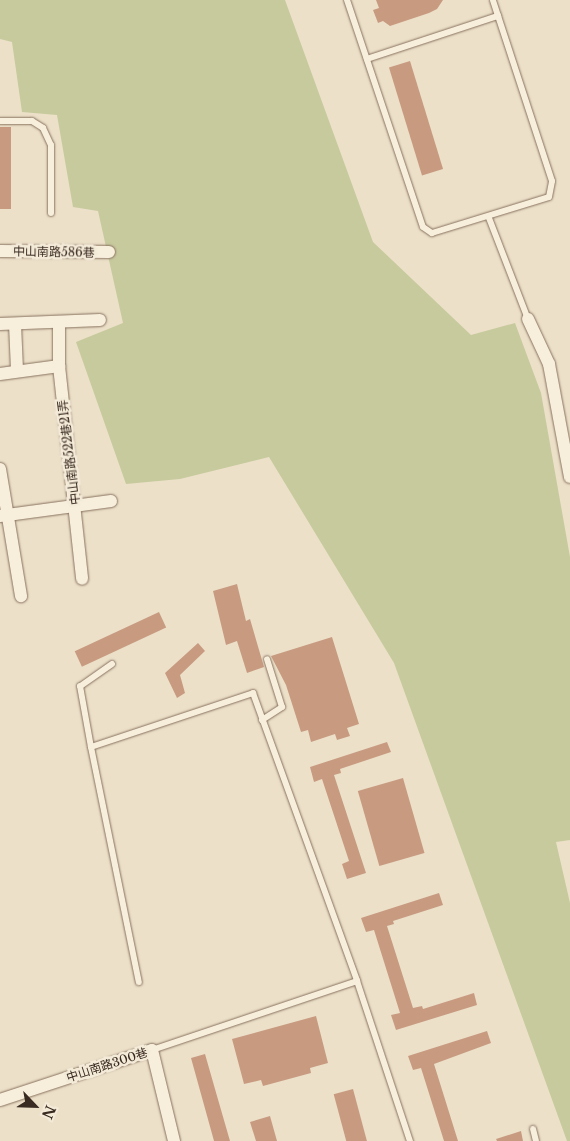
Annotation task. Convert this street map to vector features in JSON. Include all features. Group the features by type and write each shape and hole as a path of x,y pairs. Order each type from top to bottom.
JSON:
{"street":[{"name":"中山南路586巷","path":"0,251 109,252"},
{"path":"0,324 100,320"},
{"path":"528,320 549,364 570,477"},
{"name":"中山南路522巷21弄","path":"59,322 59,366 76,506 82,579"},
{"path":"15,324 18,369"},
{"path":"0,374 18,369 59,366"},
{"path":"0,469 4,516 21,596"},
{"path":"4,516 111,501"},
{"name":"中山南路300巷","path":"0,1100 152,1050 174,1141"}],"lane":[{"path":"347,0 422,227 432,233 489,218 549,197 552,181 493,0"},
{"path":"367,59 498,16"},
{"path":"0,121 32,121 43,128 51,145 51,214"},
{"path":"489,218 528,320"},
{"path":"262,720 282,707 267,659"},
{"path":"112,664 80,686 139,982"},
{"path":"91,747 253,693 357,981 410,1141"},
{"path":"152,1050 357,981"},
{"path":"533,1129 536,1141"}],"green space":[{"path":"0,0 285,0 373,242 471,335 515,323 541,393 570,557 570,840 556,842 570,903 570,1141 567,1141 394,663 269,457 180,479 126,484 76,342 123,323 98,211 73,207 57,115 22,112 12,42 0,39"}],"building":[{"path":"376,0 443,0 437,9 429,13 390,26 383,21 378,23 373,10 379,8"},
{"path":"410,61 443,169 422,175 389,67"},
{"path":"0,127 11,127 11,209 0,209"},
{"path":"237,584 246,621 250,619 264,667 247,673 237,641 226,645 213,591"},
{"path":"159,612 166,627 82,667 75,651"},
{"path":"332,637 359,724 347,728 350,736 337,740 335,734 311,742 308,730 301,732 286,685 271,656"},
{"path":"198,643 205,651 180,675 185,693 177,698 165,673"},
{"path":"387,742 391,752 340,769 341,773 334,775 366,873 347,879 342,864 349,861 322,779 314,782 310,767"},
{"path":"403,778 424,853 379,866 358,791"},
{"path":"439,893 443,905 393,921 394,924 387,926 413,1008 422,1006 423,1009 474,993 477,1005 396,1030 391,1015 400,1013 374,930 366,932 361,918"},
{"path":"316,1016 328,1063 310,1068 311,1073 263,1086 261,1080 244,1084 232,1039"},
{"path":"487,1031 491,1043 434,1064 458,1141 444,1141 421,1068 413,1070 408,1056"},
{"path":"205,1054 230,1141 214,1141 191,1058"},
{"path":"353,1089 367,1141 346,1141 334,1094"},
{"path":"270,1116 277,1141 256,1141 250,1122"},
{"path":"521,1131 523,1141 497,1141 496,1139"}]}
